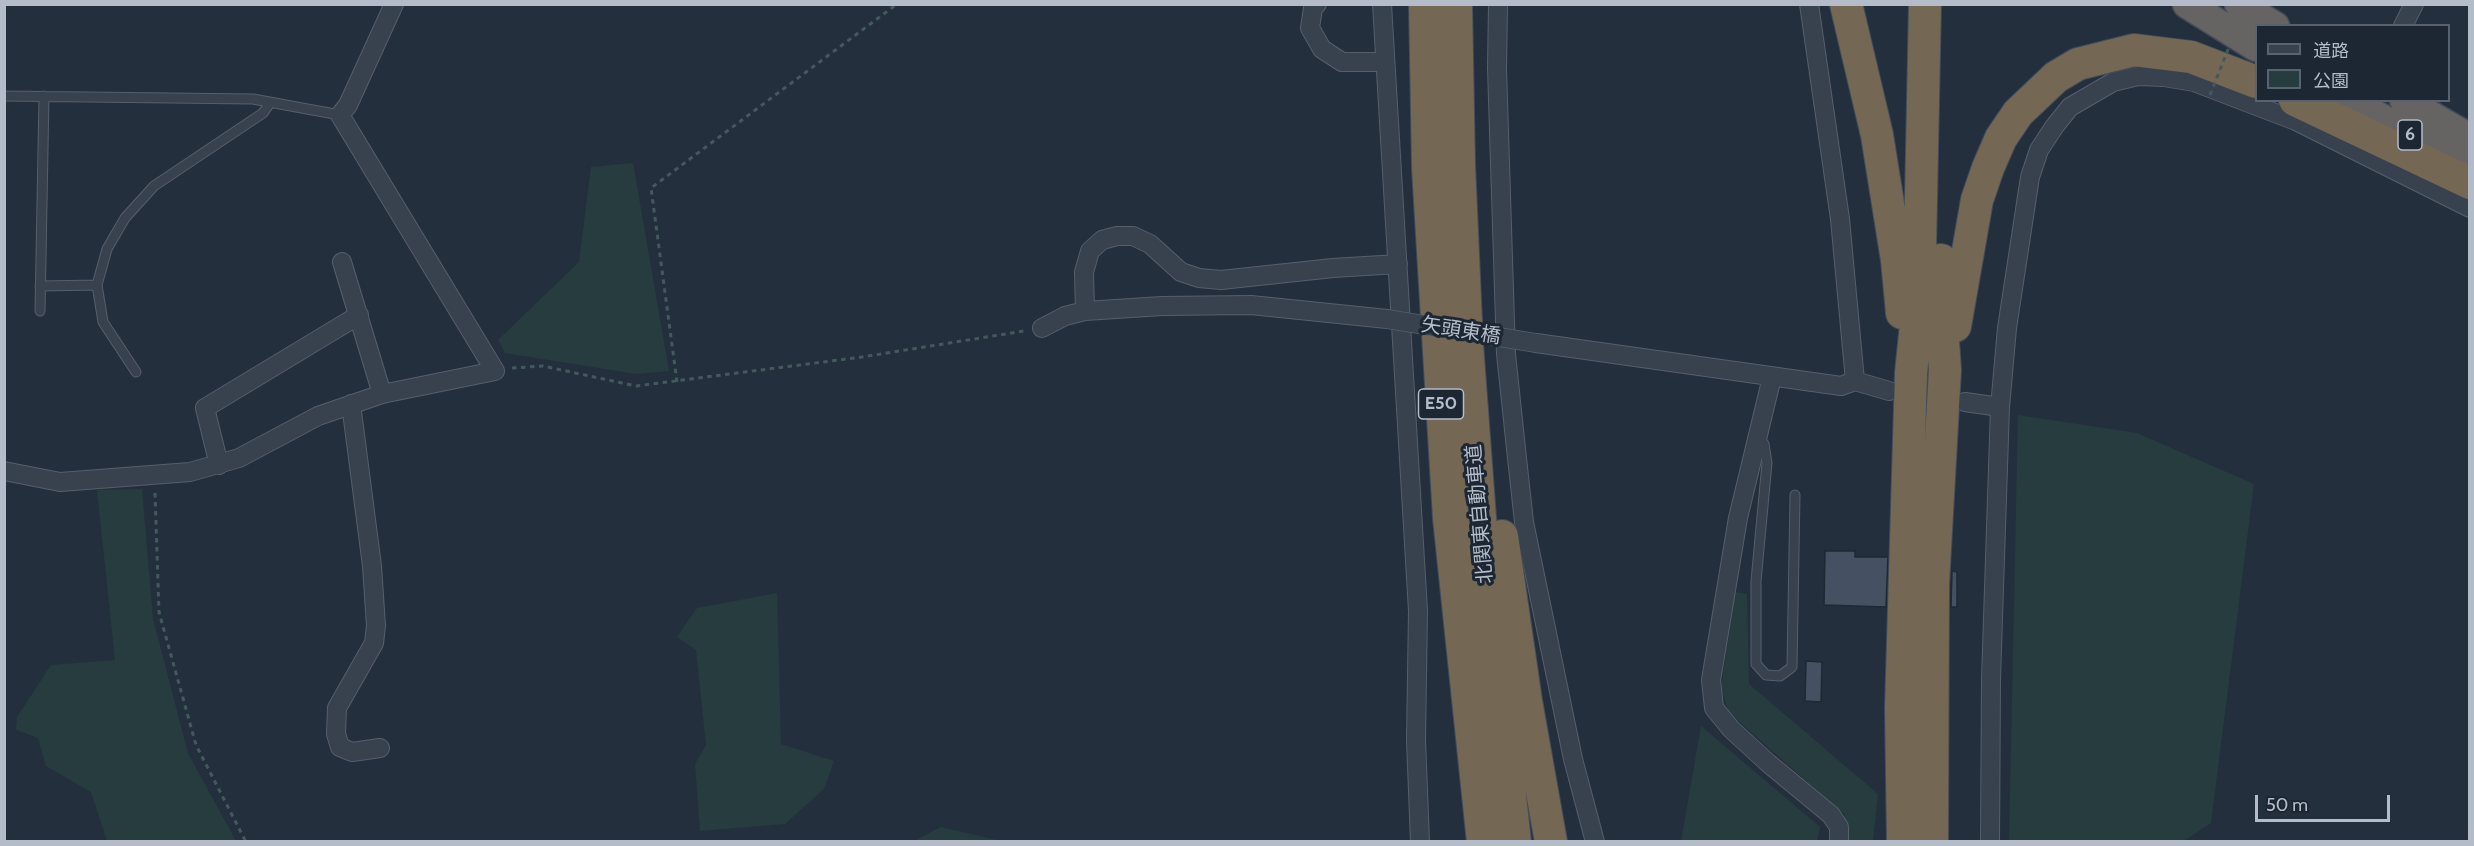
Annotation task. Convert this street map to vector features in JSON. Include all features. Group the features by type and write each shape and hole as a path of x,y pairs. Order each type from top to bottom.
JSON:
{"highway":[{"name":"北関東自動車道","path":"1425,4 1428,168 1446,472 1482,842"},
{"name":"北関東自動車道","path":"1456,4 1459,165 1467,344 1479,518 1515,842"},
{"path":"1846,4 1881,157 1900,382 1900,835"},
{"path":"1900,382 1919,296 1925,4"},
{"path":"1932,842 1933,584 1945,370 1940,297 1947,4"},
{"path":"2187,4 2243,47"},
{"path":"2239,4 2272,24"},
{"path":"1945,370 1977,200 2001,138 2018,113 2036,93 2078,64 2134,50 2191,57 2255,82"},
{"path":"2299,102 2469,183"},
{"name":"6","path":"2353,102 2469,169"},
{"name":"6","path":"2407,102 2469,138"},
{"path":"1459,165 1498,512 1526,701 1551,842"}],"street":[{"path":"4,471 60,482 155,476 219,465 239,458 318,416 351,404 382,394 495,371 340,115 348,105 394,4"},
{"path":"1317,4 1313,8 1310,28 1322,48 1342,62 1384,62"},
{"path":"1382,4 1418,611 1416,740 1420,842"},
{"path":"1498,4 1497,68 1506,354 1524,522 1573,759 1595,842"},
{"path":"1809,4 1840,219 1855,381 1900,382"},
{"path":"2404,24 2414,4"},
{"path":"1990,842 1991,679 2000,407 2007,328 2022,217 2038,150 2070,107 2113,82 2138,76 2194,82 2296,121 2469,208"},
{"path":"1085,311 1084,272 1090,251 1102,240 1117,236 1133,236 1150,244 1181,272 1199,278 1221,280 1333,267 1398,264"},
{"path":"342,262 382,394"},
{"name":"矢頭東橋","path":"1042,328 1065,316 1085,311 1162,306 1251,305 1387,319 1841,386 1855,381"},
{"path":"219,465 205,408 359,315"},
{"path":"1772,376 1738,518 1711,680 1714,708 1761,756 1832,815 1839,827 1839,842"},
{"path":"1965,402 2000,407"},
{"path":"351,404 372,566 376,626 374,643 337,708 336,734 340,747 352,752 380,748"}],"lane":[{"path":"4,96 253,99 340,115"},
{"path":"40,311 44,96"},
{"path":"136,372 103,322 97,285 107,249 125,218 154,186 263,113 270,103"},
{"path":"40,286 97,285"},
{"path":"1757,436 1764,444 1767,463 1756,581 1756,664 1766,675 1780,676 1792,667 1795,495"}],"path":[{"path":"677,382 651,188 897,4"},
{"path":"2210,94 2243,47"},
{"path":"495,371 543,366 636,386 677,382 1042,328"},
{"path":"155,476 159,612 196,745 246,842"}],"green space":[{"path":"633,163 669,371 636,374 505,353 498,340 579,262 591,167"},
{"path":"2018,415 2137,433 2254,484 2211,823 2184,841 2009,841"},
{"path":"142,489 153,619 188,753 236,841 107,841 91,792 46,766 38,738 16,730 17,717 51,665 115,660 97,490"},
{"path":"1735,592 1747,594 1749,684 1878,794 1873,841 1848,841 1844,814 1729,713 1721,688"},
{"path":"777,593 781,744 834,761 824,789 785,824 700,831 695,764 706,745 696,650 677,637 697,608"},
{"path":"1701,726 1820,827 1817,841 1681,841"},
{"path":"941,827 1001,841 914,841"}],"building":[{"path":"1825,551 1855,551 1855,557 1888,557 1886,607 1824,605"},
{"path":"1952,571 1957,572 1957,607 1951,607"},
{"path":"1806,661 1822,662 1821,702 1805,701"}]}
